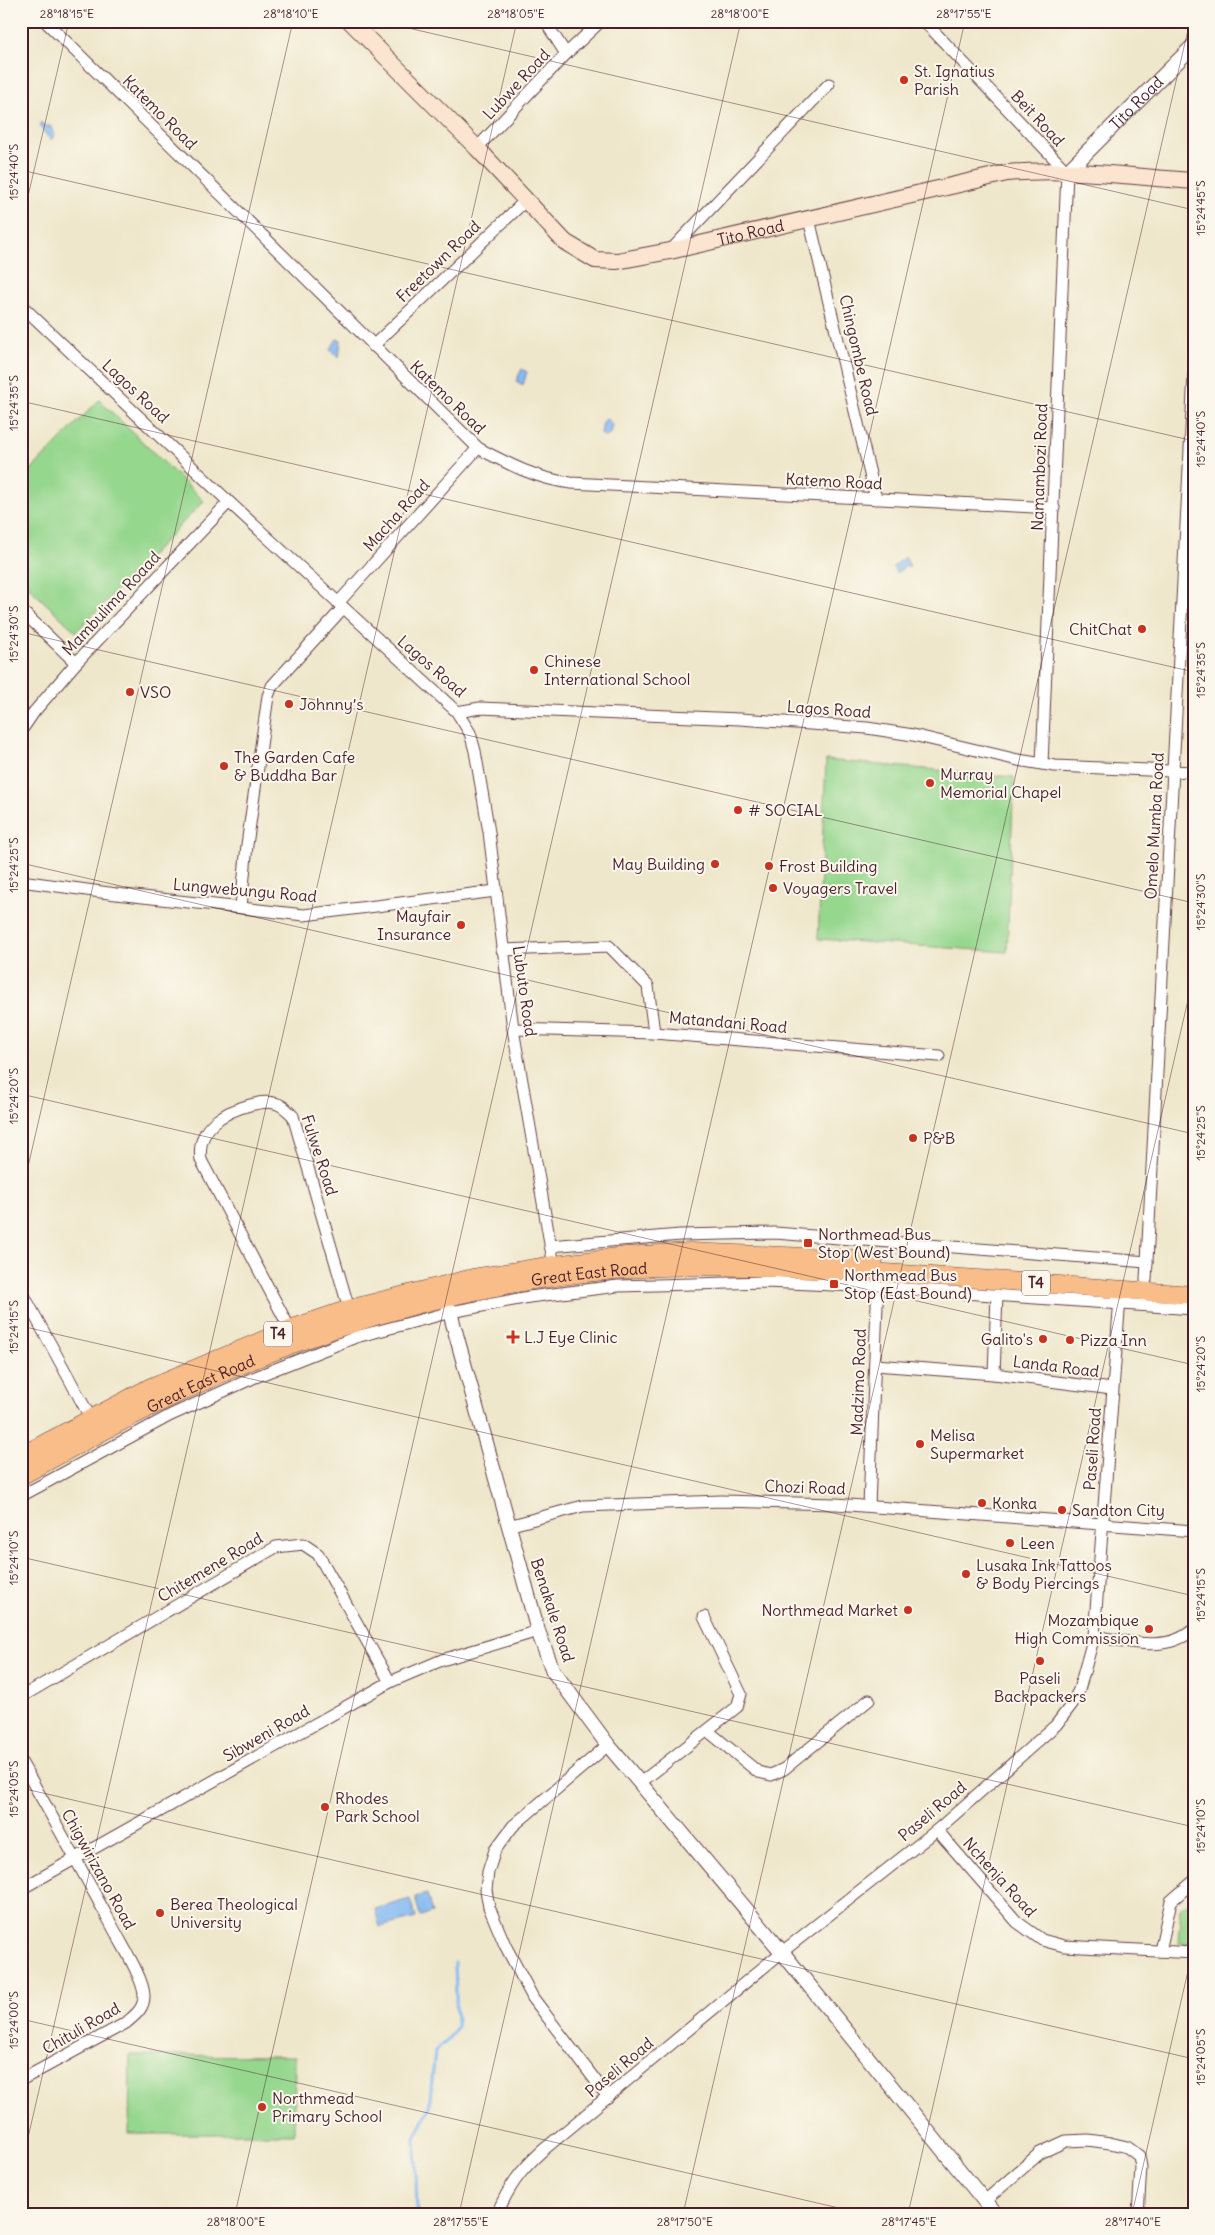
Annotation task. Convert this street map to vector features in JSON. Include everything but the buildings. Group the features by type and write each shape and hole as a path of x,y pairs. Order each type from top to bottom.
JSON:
{"main road":[{"name":"Tito Road","path":"350,21 477,148 566,242 595,260 617,262 670,251 1007,173 1036,170 1067,172"},
{"path":"1067,172 1194,181"},
{"name":"Great East Road","path":"21,1476 166,1398 293,1344 349,1324 448,1305 554,1271 626,1256 690,1252 1022,1290 1120,1297 1194,1295"},
{"name":"Great East Road","path":"21,1456 90,1417 151,1387 290,1330 349,1309 473,1278 554,1271"},
{"name":"Great East Road","path":"879,1273 1194,1283"}],"street":[{"name":"Katemo Road","path":"45,21 478,448 518,469 555,481 1054,508"},
{"path":"549,21 550,28 566,54"},
{"name":"Lubwe Road","path":"477,148 566,54 601,21"},
{"name":"Beit Road","path":"924,21 1067,172"},
{"name":"Tito Road","path":"1067,172 1194,46"},
{"path":"670,251 829,84"},
{"name":"Namambozi Road","path":"1042,764 1067,172"},
{"name":"Freetown Road","path":"373,346 526,200"},
{"name":"Chingombe Road","path":"810,219 876,499"},
{"name":"Lagos Road","path":"21,305 340,606 457,712 480,708 867,728 914,735 1042,764 1194,772"},
{"name":"Omelo Mumba Road","path":"1146,1280 1194,374"},
{"name":"Macha Road","path":"241,907 248,836 268,696 272,686 478,448"},
{"name":"Mambulima Roaad","path":"21,731 34,712 76,662 229,502"},
{"path":"21,610 76,662"},
{"name":"Lubuto Road","path":"457,712 470,733 475,751 489,832 502,950 514,1029 554,1271"},
{"name":"Lungwebungu Road","path":"21,881 116,894 304,915 496,891"},
{"path":"502,950 609,946 648,986 654,1033"},
{"name":"Matandani Road","path":"514,1029 654,1033 939,1056"},
{"name":"Fulwe Road","path":"290,1330 202,1160 200,1149 202,1137 231,1110 261,1102 273,1102 283,1107 293,1116 349,1309"},
{"path":"550,1246 680,1235 775,1233 1147,1262"},
{"path":"21,1496 171,1415 253,1378 356,1337 448,1305 618,1286 766,1282 879,1273 997,1295 1022,1290"},
{"name":"Madzimo Road","path":"870,1506 879,1273"},
{"path":"21,1290 90,1417"},
{"path":"994,1374 997,1295"},
{"path":"1120,1297 1194,1309"},
{"name":"Paseli Road","path":"497,2214 517,2175 542,2151 782,1952 937,1830 1065,1716 1079,1690 1094,1636 1120,1297"},
{"name":"Benakale Road","path":"448,1305 538,1631 553,1671 608,1746 782,1952 995,2214"},
{"name":"Landa Road","path":"876,1365 994,1374 1112,1389"},
{"name":"Chozi Road","path":"508,1526 583,1506 721,1502 810,1502 1194,1531"},
{"name":"Chitemene Road","path":"21,1697 276,1547 302,1544 318,1554 390,1682"},
{"path":"640,1783 737,1707 741,1694 704,1617"},
{"path":"1094,1636 1147,1644 1162,1644 1175,1640 1194,1629"},
{"name":"Sibweni Road","path":"21,1889 390,1682 442,1660 538,1631"},
{"path":"708,1730 758,1772 771,1775 784,1770 869,1700"},
{"path":"608,1746 513,1826 495,1850 488,1872 486,1890 489,1907 505,1944 533,1998 608,2097"},
{"name":"Chigwirizano Road","path":"21,1762 76,1859 134,1968 144,1993"},
{"name":"Nchenja Road","path":"937,1830 1017,1922 1031,1934 1042,1940 1064,1946 1194,1953"},
{"path":"1160,1951 1171,1901 1194,1881"},
{"name":"Chituli Road","path":"21,2080 126,2023 140,2011 144,1993"},
{"path":"985,2201 1044,2151 1066,2141 1088,2140 1127,2147 1140,2156 1138,2214"}],"green space":[{"path":"99,400 204,501 76,632 21,580 21,480"},
{"path":"826,760 1014,777 1007,952 818,939"},
{"path":"1194,1898 1194,1944 1178,1943 1181,1909"},
{"path":"130,2055 295,2056 294,2134 129,2134"}],"water":[{"path":"41,122 45,126 50,126 55,134 51,140 39,126"},
{"path":"337,339 341,340 339,358 330,350"},
{"path":"522,369 527,372 523,385 516,381"},
{"path":"607,419 612,424 610,434 606,437 601,434 603,421"},
{"path":"905,557 910,566 906,566 896,573 893,567"},
{"path":"427,1894 432,1913 420,1916 415,1897"},
{"path":"410,1899 416,1918 380,1927 375,1909"}],"waterway":[{"path":"417,2214 415,2138 429,2109 435,2051 445,2043 457,2027 455,1963"}],"place":[{"name":"St. Ignatius Parish","path":"904,80"},
{"name":"ChitChat","path":"1142,629"},
{"name":"Chinese International School","path":"534,670"},
{"name":"VSO","path":"130,692"},
{"name":"Johnny’s","path":"289,704"},
{"name":"The Garden Cafe & Buddha Bar","path":"224,766"},
{"name":"Murray Memorial Chapel","path":"930,783"},
{"name":"# SOCIAL","path":"738,810"},
{"name":"May Building","path":"715,864"},
{"name":"Frost Building","path":"769,866"},
{"name":"Voyagers Travel","path":"773,888"},
{"name":"Mayfair Insurance","path":"461,925"},
{"name":"P&B","path":"913,1138"},
{"name":"Northmead Bus Stop (West Bound)","path":"808,1243"},
{"name":"Northmead Bus Stop (East Bound)","path":"834,1284"},
{"name":"L.J Eye Clinic","path":"513,1337"},
{"name":"Galito's","path":"1043,1339"},
{"name":"Pizza Inn","path":"1070,1340"},
{"name":"Melisa Supermarket","path":"920,1444"},
{"name":"Konka","path":"982,1503"},
{"name":"Sandton City","path":"1062,1510"},
{"name":"Leen","path":"1010,1543"},
{"name":"Lusaka Ink Tattoos & Body Piercings","path":"966,1574"},
{"name":"Northmead Market","path":"908,1610"},
{"name":"Mozambique High Commission","path":"1149,1629"},
{"name":"Paseli Backpackers","path":"1040,1661"},
{"name":"Rhodes Park School","path":"325,1807"},
{"name":"Berea Theological University","path":"160,1913"},
{"name":"Northmead Primary School","path":"262,2107"}]}
